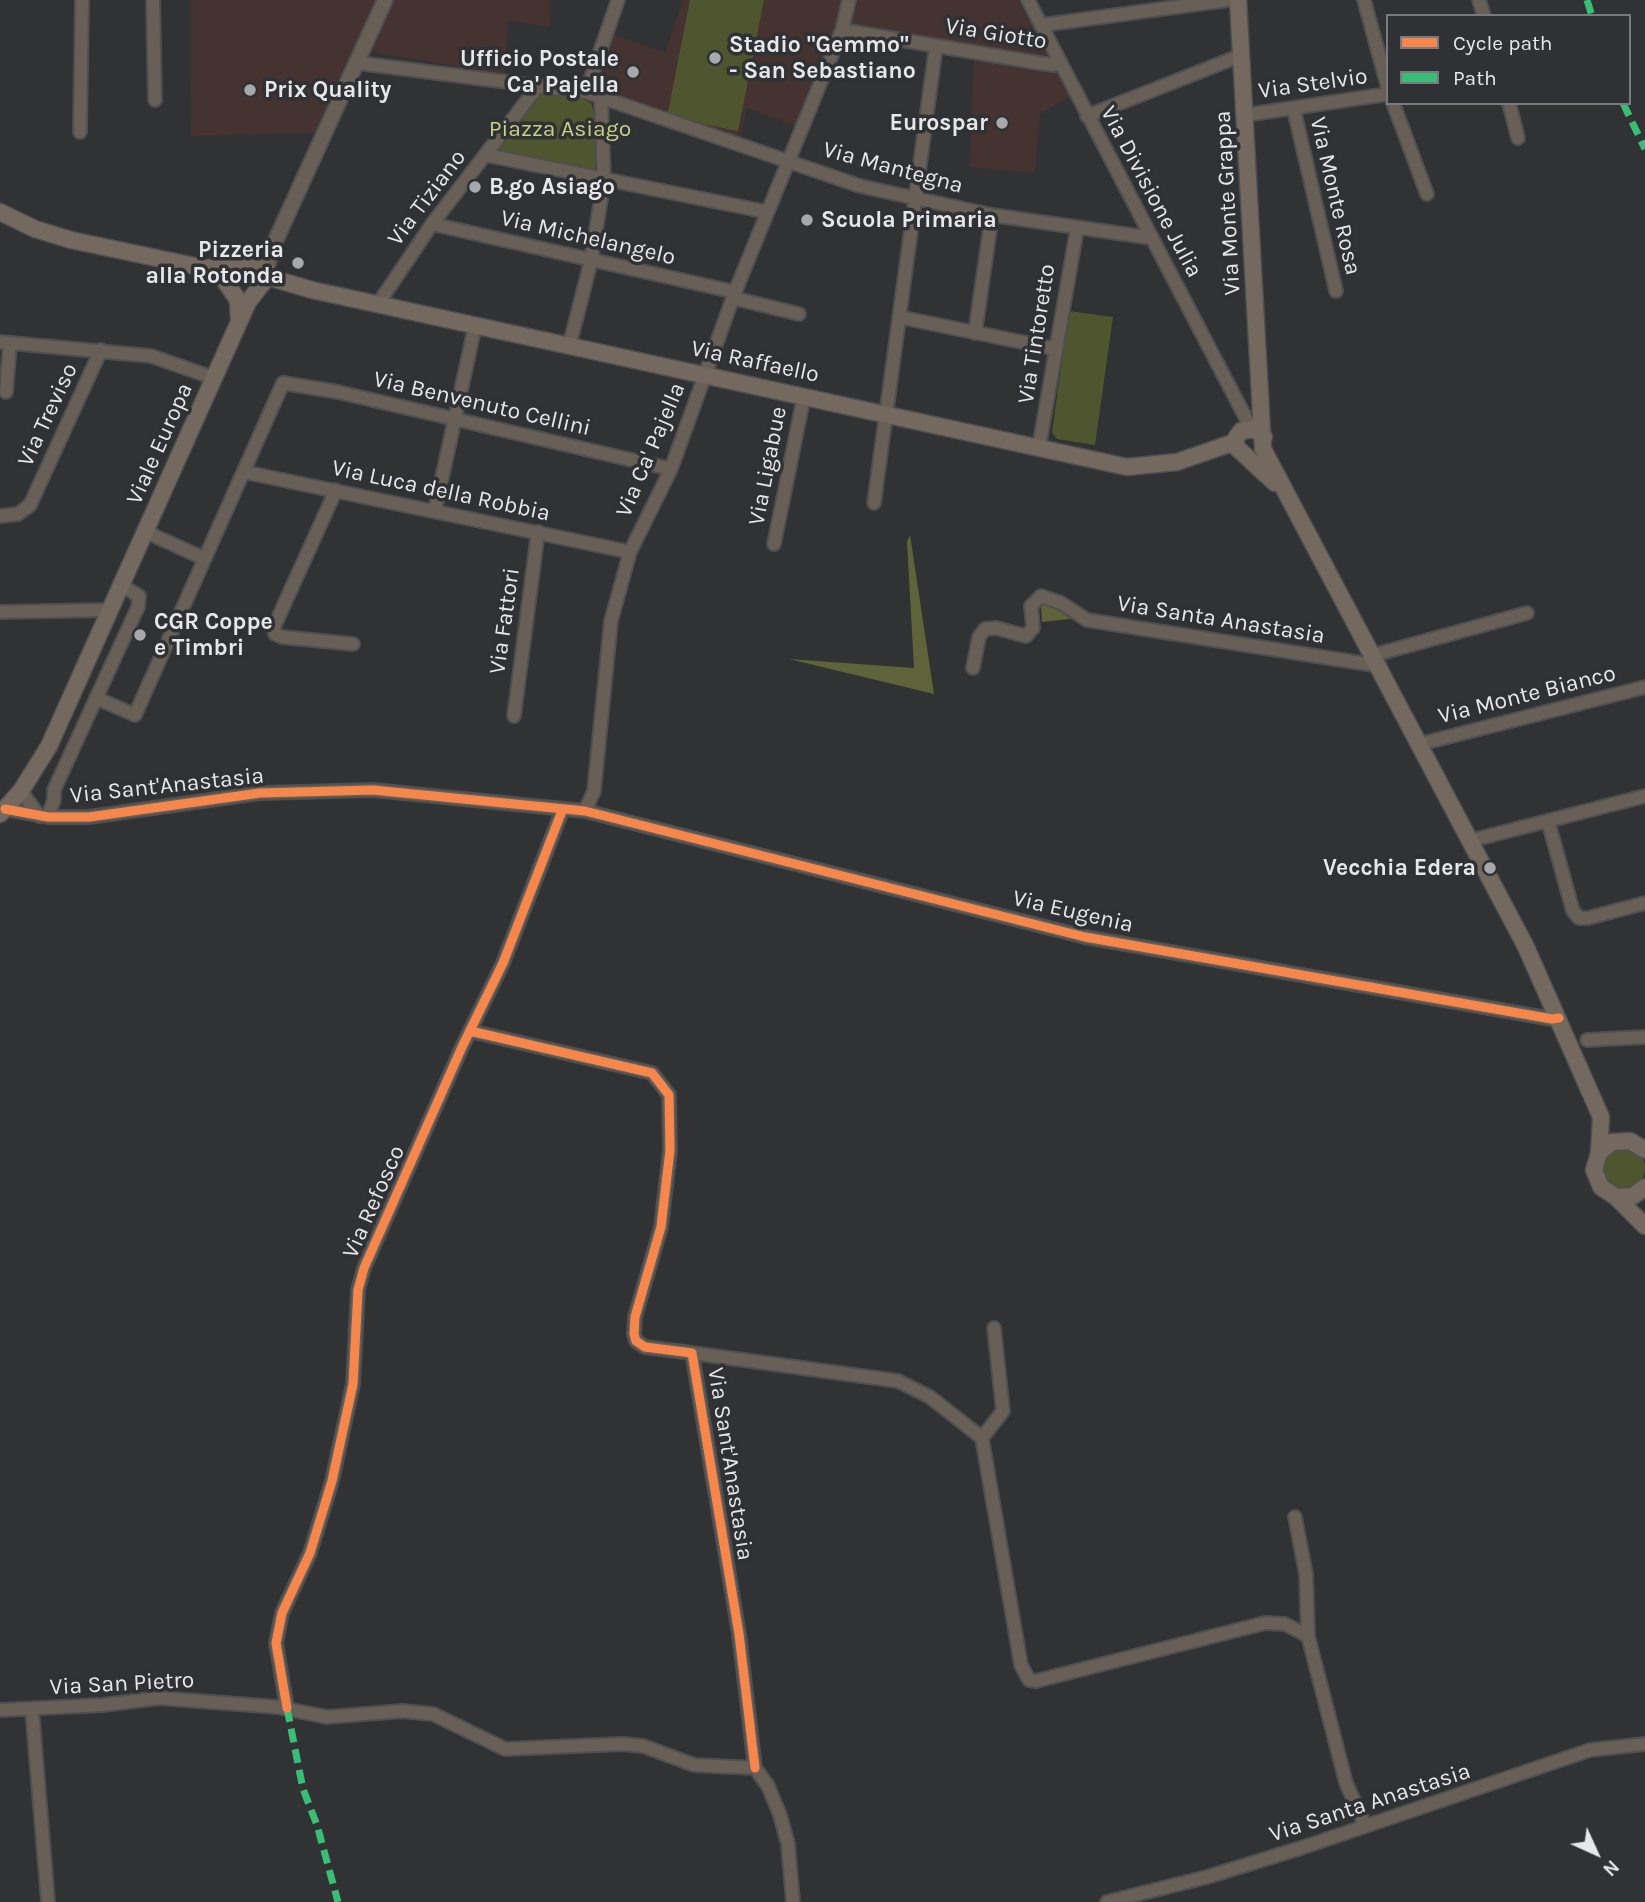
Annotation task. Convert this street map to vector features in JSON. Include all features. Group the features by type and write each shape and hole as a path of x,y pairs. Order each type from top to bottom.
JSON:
{"main road":[{"name":"Via Monte Grappa","path":"1238,0 1259,403 1249,443"},
{"path":"0,212 36,229 71,240 204,268 262,268"},
{"path":"230,267 224,280 240,308 239,321"},
{"path":"204,268 229,290 241,295 257,289"},
{"name":"Via Raffaello","path":"262,268 293,286"},
{"name":"Viale Europa","path":"2,811 21,791 49,746 239,321 257,289 264,284 262,268"},
{"name":"Via Raffaello","path":"257,289 293,286 1128,467 1177,462 1249,443"},
{"path":"1249,443 1287,495 1377,660 1526,947 1601,1117 1599,1153"},
{"path":"1601,1117 1639,1145"},
{"path":"1639,1145 1612,1142 1599,1153 1595,1161 1596,1179 1601,1187 1616,1197 1645,1226"},
{"path":"1616,1197 1633,1196 1645,1187"}],"street":[{"path":"80,132 82,0"},
{"path":"153,0 155,100"},
{"name":"Viale Europa","path":"262,268 385,0"},
{"path":"586,92 618,0"},
{"name":"Via Ca' Pajella","path":"585,811 594,791 611,621 630,552 671,469 734,295 767,212 791,161 842,30 849,0"},
{"name":"Via Divisione Julia","path":"1028,0 1238,403 1249,443"},
{"path":"1042,25 1228,0"},
{"path":"1364,0 1386,81"},
{"name":"Via Giotto","path":"842,30 1039,63 1054,65 1060,62"},
{"path":"874,503 936,46"},
{"path":"1087,116 1242,55"},
{"name":"Via Mantegna","path":"358,63 586,92 860,186 992,215 1152,238"},
{"name":"Via Tiziano","path":"378,304 432,224 538,86"},
{"name":"Via Stelvio","path":"1245,115 1294,110 1386,94"},
{"path":"569,347 591,261 604,180 601,98"},
{"path":"1394,105 1427,194"},
{"path":"1510,105 1518,138"},
{"name":"Via Monte Rosa","path":"1294,110 1336,291"},
{"path":"486,155 767,212"},
{"path":"975,333 992,215"},
{"name":"Via Michelangelo","path":"432,224 734,295 799,314"},
{"name":"Via Tintoretto","path":"1039,447 1077,229"},
{"path":"899,317 1056,349"},
{"path":"435,510 475,326"},
{"path":"6,392 5,342 151,356 214,378"},
{"name":"Via Treviso","path":"0,516 18,514 30,505 101,350"},
{"name":"Via Benvenuto Cellini","path":"244,472 283,383 453,418 671,469"},
{"name":"Via Ligabue","path":"774,544 804,396"},
{"path":"96,698 135,715 203,558 244,472"},
{"name":"Via Luca della Robbia","path":"244,472 630,552"},
{"path":"335,490 273,629 275,634 282,637 353,644"},
{"path":"146,532 203,558"},
{"name":"Via Fattori","path":"514,716 538,532"},
{"path":"43,817 54,800 54,790 138,607 139,596 121,585"},
{"name":"Via Santa Anastasia","path":"973,668 979,637 985,629 996,628 1026,636 1033,628 1031,606 1034,600 1041,596 1061,603 1087,620 1377,660"},
{"path":"0,612 109,610"},
{"path":"1377,660 1527,613"},
{"name":"Via Monte Bianco","path":"1420,744 1645,687"},
{"name":"Via Sant'Anastasia","path":"2,811 43,817 89,817 260,793 373,790 489,799 562,811 585,811"},
{"name":"Via Sant'Anastasia","path":"21,791 43,817"},
{"path":"1469,841 1645,796"},
{"name":"Via Refosco","path":"287,1708 275,1643 282,1613 310,1553 332,1481 353,1384 358,1290 379,1231 503,963 562,811"},
{"name":"Via Eugenia","path":"585,811 1086,937 1552,1019 1559,1018"},
{"path":"1548,821 1573,911 1579,918 1587,919 1645,903"},
{"name":"Via Sant'Anastasia","path":"470,1031 652,1073 665,1086 671,1110 670,1150 661,1227 635,1317 636,1341 645,1347 898,1381 930,1397 982,1438"},
{"path":"1587,1040 1645,1037"},
{"path":"994,1328 1003,1411 982,1438 1021,1665 1029,1680 1265,1623 1299,1628 1308,1636"},
{"name":"Via Sant'Anastasia","path":"692,1353 739,1634 755,1768"},
{"path":"1295,1517 1306,1574 1308,1636 1346,1783 1365,1825"},
{"name":"Via San Pietro","path":"0,1710 159,1698 287,1708"},
{"path":"287,1708 327,1717 402,1711 433,1714 505,1749 623,1744 643,1746 694,1765 755,1768 768,1786 780,1815 788,1844 793,1902"},
{"path":"32,1709 48,1902"},
{"name":"Via Santa Anastasia","path":"1107,1902 1207,1877 1426,1807 1590,1750 1645,1744"}],"shaded area":[{"path":"190,0 551,0 550,27 509,21 504,75 356,49 314,133 191,136"},
{"path":"683,0 1021,0 1073,95 1040,114 1035,173 969,167 974,56 849,36 806,130 747,108 738,144 601,98 590,85 613,34 665,53"}],"green space":[{"name":"Stadio \"Gemmo\" - San Sebastiano","path":"690,0 764,0 738,131 667,117"},
{"name":"Piazza Asiago","path":"540,92 578,97 591,103 599,126 595,172 494,151"},
{"path":"1069,311 1113,317 1095,445 1057,439 1052,432"},
{"path":"910,535 934,694 789,659 914,668 907,542"},
{"path":"1047,601 1078,618 1042,622 1041,606"},
{"path":"1623,1146 1638,1153 1645,1168 1638,1183 1623,1190 1608,1183 1601,1168 1608,1153"}],"marked path":[{"path":"1587,0 1591,14"},
{"path":"1624,105 1645,149"},
{"path":"287,1708 303,1789 317,1825 338,1902"}],"cycle path":[{"path":"5,809 48,817 89,817 260,793 373,790 585,811 1085,937 1552,1019 1559,1018"},
{"path":"287,1708 276,1643 282,1613 310,1553 332,1481 353,1384 358,1290 364,1268 462,1047 503,963 562,811"},
{"path":"470,1031 652,1073 669,1095 670,1150 661,1227 635,1317 634,1334 636,1341 645,1347 692,1353 739,1634 755,1768"}],"place":[{"name":"Stadio \"Gemmo\" - San Sebastiano","path":"715,58"},
{"name":"Ufficio Postale Ca' Pajella","path":"633,72"},
{"name":"Prix Quality","path":"250,90"},
{"name":"Eurospar","path":"1002,123"},
{"name":"B.go Asiago","path":"475,187"},
{"name":"Scuola Primaria","path":"807,220"},
{"name":"Pizzeria alla Rotonda","path":"298,263"},
{"name":"CGR Coppe e Timbri","path":"140,635"},
{"name":"Vecchia Edera","path":"1490,868"}]}
